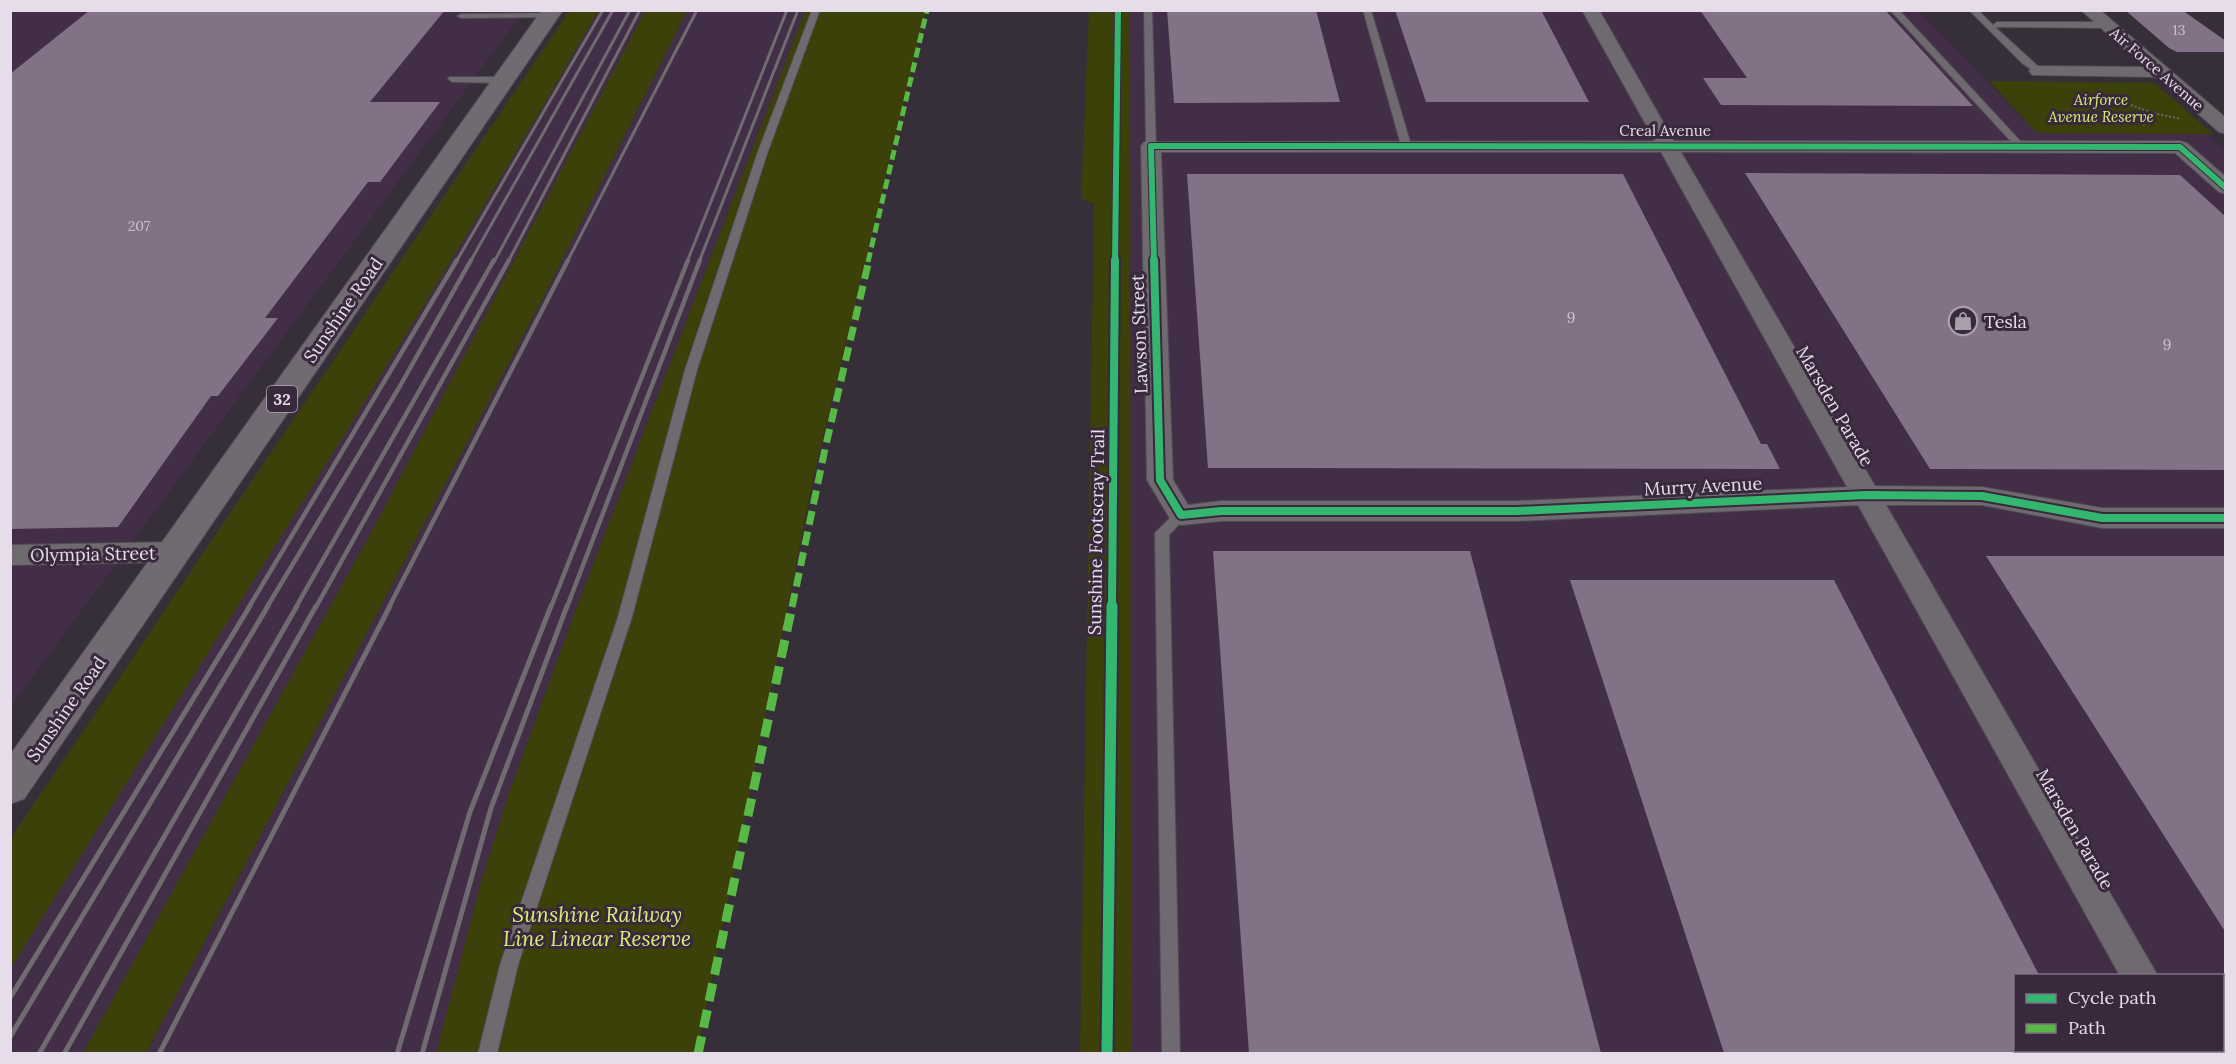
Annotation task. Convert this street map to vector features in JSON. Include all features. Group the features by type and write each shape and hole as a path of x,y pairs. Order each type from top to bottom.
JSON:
{"main road":[{"name":"Sunshine Road","path":"10,787 551,13"}],"street":[{"name":"Marsden Parade","path":"1590,10 2139,974"},
{"name":"Air Force Avenue","path":"2090,10 2196,103 2221,121"},
{"path":"2038,71 2161,72"},
{"path":"2196,103 2226,103"},
{"name":"Creal Avenue","path":"1151,146 2180,147 2226,188"},
{"name":"Lawson Street","path":"1151,146 1160,480 1181,515"},
{"name":"Murry Avenue","path":"1181,515 1221,511 1517,511 1866,495 1982,496 2102,518 2225,519"},
{"name":"Olympia Street","path":"10,555 176,552"}],"lane":[{"path":"487,1053 510,965 625,617 691,370 762,154 816,10"},
{"path":"1148,10 1151,146"},
{"path":"1366,10 1406,145"},
{"path":"1894,10 2020,146"},
{"path":"1973,10 2038,71"},
{"path":"461,16 551,13"},
{"path":"1997,25 2106,25"},
{"path":"452,80 504,80"},
{"path":"1171,1053 1162,533 1181,515"}],"path":[{"path":"2092,91 2153,113 2185,120"},
{"path":"2136,126 2144,126 2152,121 2153,113"},
{"path":"2090,116 2129,126"}],"shaded area":[{"path":"10,11 524,11 11,706 10,706"},
{"path":"598,11 645,11 373,529 83,1053 11,1053 10,968 403,337 497,184"},
{"path":"687,11 805,11 578,604 510,790 436,1053 146,1054 546,292"},
{"path":"1130,11 1919,11 2037,133 2206,134 2225,151 2225,1053 1131,1053"}],"green space":[{"path":"569,11 598,11 456,253 11,968 11,838"},
{"path":"645,11 687,11 546,292 146,1053 83,1053 373,529"},
{"name":"Sunshine Railway Line Linear Reserve","path":"805,11 926,11 816,466 697,1053 436,1054 481,882 510,790 578,604"},
{"path":"1089,11 1130,11 1131,1053 1080,1054 1094,204 1081,198"},
{"name":"Airforce Avenue Reserve","path":"1989,81 2154,83 2213,134 2037,133"}],"building":[{"path":"90,10 445,10 370,102 440,102 380,182 368,182 265,318 278,318 218,396 211,396 118,527 10,529 10,74"},
{"path":"1167,10 1316,10 1340,102 1174,103"},
{"path":"1395,10 1541,10 1589,102 1426,102"},
{"path":"1700,10 1885,10 1973,106 1721,105 1703,78 1747,78"},
{"path":"2125,10 2182,10 2226,41 2226,52 2177,52 2169,48"},
{"name":"Tesla","path":"1745,173 2180,175 2226,217 2226,470 1930,469"},
{"path":"1187,174 1623,174 1761,444 1767,444 1780,469 1208,468"},
{"path":"1213,551 1470,551 1601,1053 1249,1053"},
{"path":"1986,556 2226,556 2226,933"},
{"path":"1570,580 1834,580 2038,974 2014,974 2014,1052 2016,1053 1724,1053"}],"railway":[{"path":"456,262 603,10"},
{"path":"470,262 613,10"},
{"path":"494,262 630,10"},
{"path":"508,262 640,10"},
{"path":"567,262 697,10"},
{"path":"687,262 787,10"},
{"path":"699,262 798,10"},
{"path":"249,607 457,260"},
{"path":"267,607 400,386 471,260"},
{"path":"296,607 494,260"},
{"path":"316,607 509,260"},
{"path":"389,607 568,260"},
{"path":"551,607 688,260"},
{"path":"567,607 700,260"},
{"path":"10,998 250,606"},
{"path":"10,1037 268,606"},
{"path":"39,1054 297,606"},
{"path":"64,1054 316,606"},
{"path":"159,1054 390,606"},
{"path":"397,1054 470,812 551,606"},
{"path":"422,1054 491,808 567,606"}],"marked path":[{"path":"698,1054 825,449 927,10"}],"cycle path":[{"name":"Sunshine Footscray Trail","path":"1107,1054 1118,10"},
{"path":"2226,188 2180,147 1151,146 1160,480 1181,515 1221,511 1517,511 1866,495 1982,496 2102,518 2226,518"}],"place":[{"name":"Tesla","path":"1963,321"}]}
